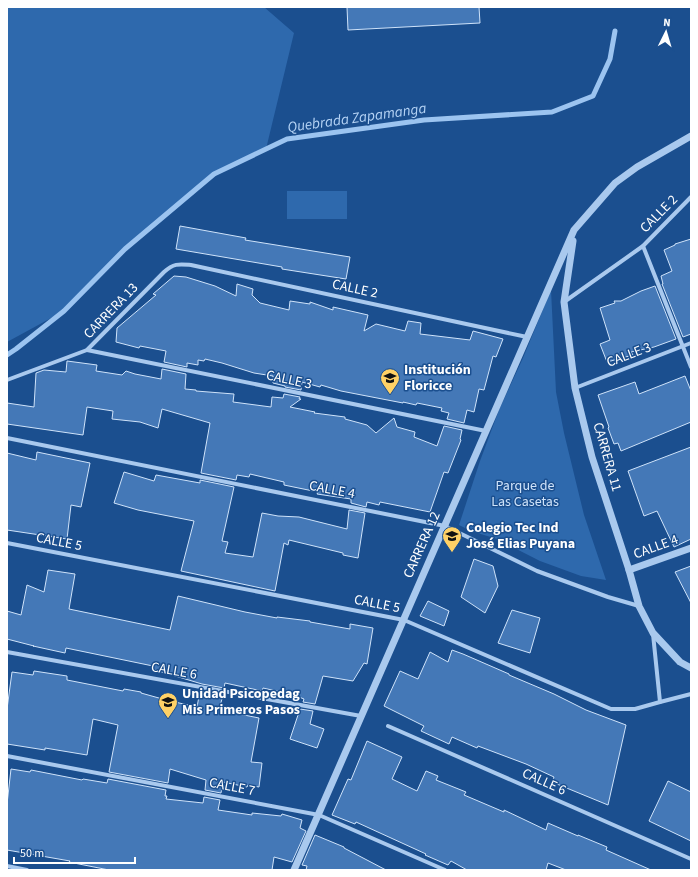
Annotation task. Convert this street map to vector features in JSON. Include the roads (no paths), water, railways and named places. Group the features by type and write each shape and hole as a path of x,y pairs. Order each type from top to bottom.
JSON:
{"street":[{"name":"CARRERA 12","path":"294,870 574,230 615,183 637,167 691,136"},
{"name":"CALLE 2","path":"564,302 643,246 691,197"},
{"name":"CARRERA 11","path":"574,230 564,302 575,388 592,457 629,570 639,606 653,633 680,662 691,668"},
{"path":"643,246 691,367"},
{"name":"CALLE 2","path":"178,264 191,264 528,337"},
{"name":"CARRERA 13","path":"7,380 87,350 170,266 178,264"},
{"name":"CALLE 3","path":"575,388 691,343"},
{"name":"CALLE 3","path":"87,350 486,431"},
{"name":"CALLE 4","path":"7,438 445,526 537,571 608,597 639,606"},
{"name":"CALLE 5","path":"7,543 404,620 612,708 635,709 691,694"},
{"name":"CALLE 4","path":"629,570 691,548"},
{"path":"653,633 660,702"},
{"name":"CALLE 6","path":"7,652 362,716"},
{"name":"CALLE 6","path":"388,726 691,859"},
{"name":"CALLE 7","path":"7,756 319,815 444,870"},
{"path":"7,866 28,870"}],"waterway":[{"name":"Quebrada Zapamanga","path":"7,355 64,311 125,249 214,174 287,139 424,120 552,112 593,96 610,59 615,31"}],"place":[{"name":"Institución Floricce","path":"390,395"},
{"name":"Colegio Tec Ind José Elias Puyana","path":"452,553"},
{"name":"Unidad Psicopedag Mis Primeros Pasos","path":"168,719"}],"park label":[{"name":"Parque de Las Casetas","path":"525,494"}]}
